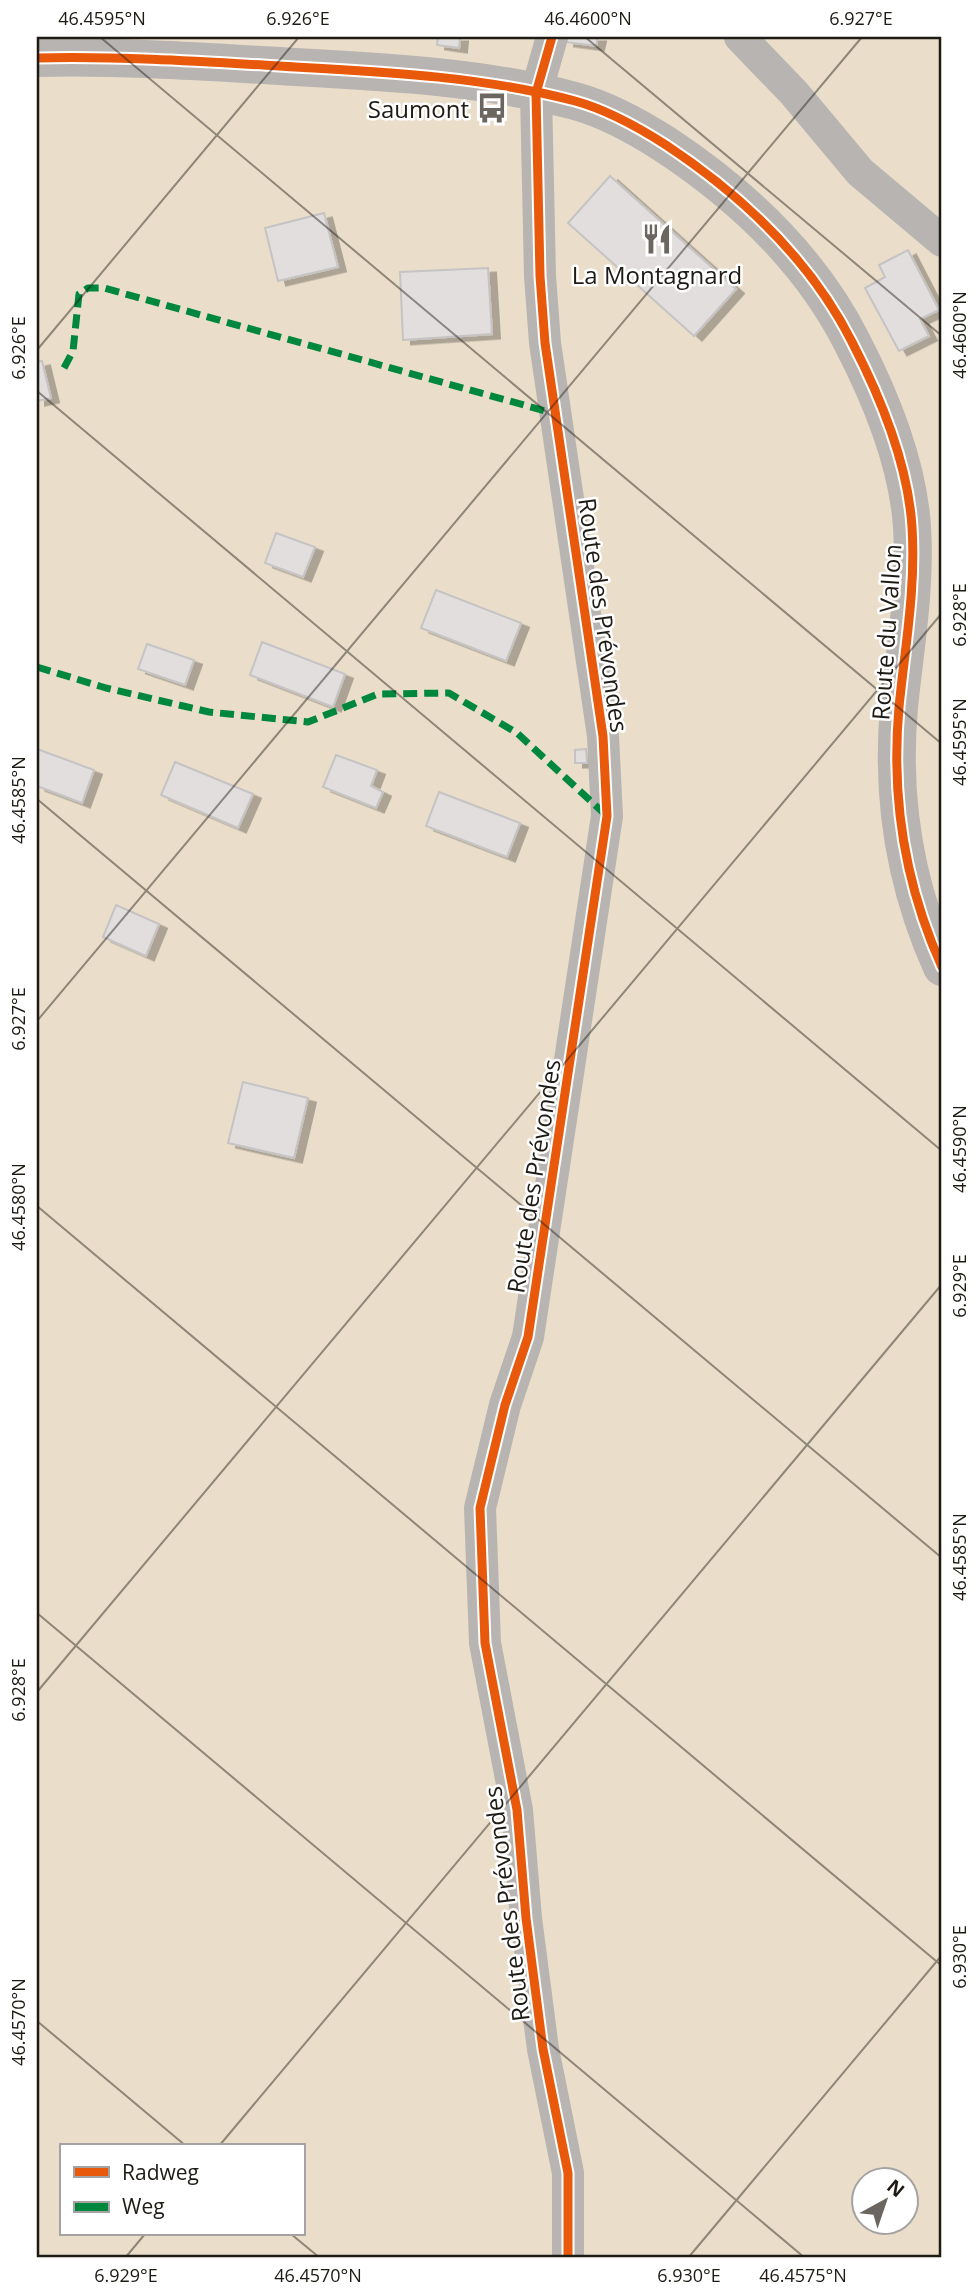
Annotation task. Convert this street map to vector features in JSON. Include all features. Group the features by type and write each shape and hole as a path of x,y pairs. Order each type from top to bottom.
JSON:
{"street":[{"name":"Route des Prévondes","path":"552,37 536,93 540,276 545,343 603,736 607,816 528,1337 505,1405 480,1508 485,1643 517,1810 543,2049 568,2173 568,2258"},
{"path":"740,37 794,93 860,172 942,241"},
{"name":"Route du Vallon","path":"37,58 87,57 374,72 456,80 577,102 616,116 694,164 775,232 813,277 840,319 866,369 891,432 906,489 912,524 911,608 899,710 897,777 902,840 917,896 942,967"}],"shaded area":[{"path":"37,37 942,37 942,2258 37,2258"}],"building":[{"path":"438,37 460,37 459,48 437,45"},
{"path":"567,37 598,37 596,46 566,42"},
{"path":"610,176 736,289 694,336 568,223"},
{"path":"324,213 338,267 278,281 265,228"},
{"path":"908,250 939,310 920,319 929,336 899,351 865,288 885,277 879,265"},
{"path":"488,268 492,334 403,340 400,272"},
{"path":"42,361 51,398 37,401 37,362"},
{"path":"276,533 315,547 303,577 265,563"},
{"path":"436,590 521,623 506,661 421,628"},
{"path":"262,642 345,674 333,707 250,675"},
{"path":"147,644 194,660 185,685 138,669"},
{"path":"37,749 94,770 82,803 37,786"},
{"path":"586,749 587,763 575,763 575,750"},
{"path":"336,755 377,770 371,786 383,792 376,808 323,787"},
{"path":"175,762 253,794 238,828 161,795"},
{"path":"439,792 520,823 507,857 426,826"},
{"path":"116,905 159,924 146,956 103,937"},
{"path":"243,1082 308,1098 294,1158 228,1143"}],"marked path":[{"path":"64,368 73,351 79,294 88,288 104,288 556,414"},
{"path":"37,667 106,688 209,712 308,722 378,694 449,693 517,733 607,816"}],"cycle path":[{"path":"552,37 536,93 540,276 545,343 603,736 607,816 528,1337 505,1405 480,1508 485,1643 517,1810 526,1918 543,2049 568,2173 568,2258"},
{"path":"37,58 166,60 365,71 471,81 575,101 622,120 666,145 722,186 772,232 816,283 852,342 883,409 905,479 913,550 897,740 899,807 910,872 929,936 942,967"}],"place":[{"name":"Saumont","path":"492,108"},
{"name":"La Montagnard","path":"657,239"}]}
